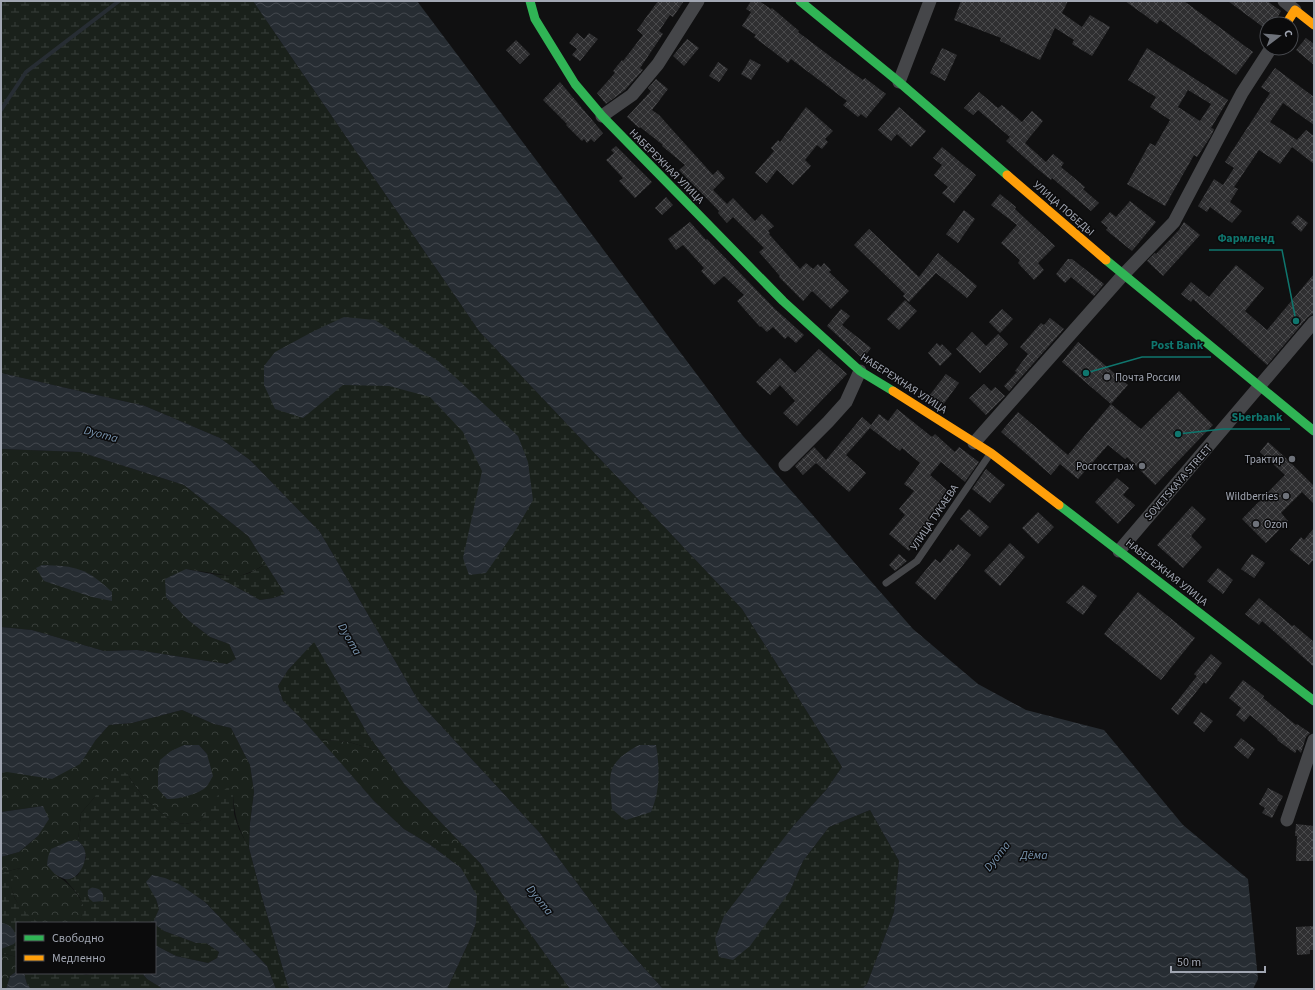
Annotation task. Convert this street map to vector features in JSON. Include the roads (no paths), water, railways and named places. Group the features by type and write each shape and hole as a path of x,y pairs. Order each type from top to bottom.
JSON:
{"street":[{"name":"НАБЕРЕЖНАЯ УЛИЦА","path":"530,1 535,19 575,84 602,116 783,301 860,371 991,453 1314,701"},
{"path":"602,116 632,95 658,64 698,1"},
{"name":"УЛИЦА ПОБЕДЫ","path":"800,1 899,82 1123,275 1314,431"},
{"path":"899,82 930,1"},
{"path":"1284,1 1314,25"},
{"path":"1292,16 1296,10"},
{"path":"974,442 1123,275 1174,222 1242,94 1266,56"},
{"name":"SOVETSKAYA STREET","path":"1119,551 1314,322"},
{"path":"785,465 846,402 860,371"},
{"path":"1287,820 1314,740"}],"lane":[{"name":"УЛИЦА ТУКАЕВА","path":"886,583 917,561 991,453"}],"water":[{"name":"Дёма","path":"253,1 417,1 743,436 913,629 978,684 1026,710 1104,730 1183,825 1248,879 1258,979 1253,989 862,989 867,984 894,912 899,861 870,810 829,827 803,861 790,891 750,946 733,960 719,957 715,939 724,916 794,825 826,790 842,767 742,609 479,331"},
{"path":"344,317 375,320 438,361 518,436 528,462 533,500 517,528 486,573 469,575 463,558 482,471 463,432 430,397 389,386 343,385 303,418 275,409 264,385 264,366 275,352"},
{"name":"Dyoma","path":"1,373 145,406 220,438 250,460 320,532 419,702 539,832 621,942 663,989 570,989 480,863 405,785 369,736 314,642 288,670 278,686 283,701 304,721 374,801 404,829 429,844 461,868 477,896 476,923 447,989 290,989 261,894 249,848 250,823 254,792 250,765 231,728 214,724 182,710 132,723 109,725 95,741 80,764 52,779 7,772 1,773 1,627 32,630 104,651 137,650 227,664 236,659 229,644 210,637 188,620 166,597 165,579 186,569 212,574 260,600 285,594 248,536 184,485 80,452 1,449"},
{"path":"42,565 64,566 88,573 112,592 112,601 92,597 44,581 36,568"},
{"path":"184,745 199,745 207,754 213,776 203,790 181,797 167,799 158,789 160,760 171,751"},
{"path":"639,745 656,745 659,771 658,788 651,812 626,820 612,809 610,778 615,764 620,758"},
{"path":"43,806 49,819 38,836 19,852 1,857 1,812"},
{"path":"69,841 78,841 84,847 85,857 83,866 79,873 75,877 65,879 56,874 47,865 51,849"},
{"path":"152,875 165,878 179,884 205,902 267,966 276,989 163,989 147,979 143,974 156,974 156,946 176,956 208,963 217,958 219,952 206,943 196,943 164,931 156,925 156,922 153,922 159,909 156,899 146,882"},
{"path":"91,888 97,888 101,891 103,901 93,902 90,900 88,890"},
{"path":"1,923 12,928 15,933 16,941 14,944 1,949"},
{"path":"16,972 16,974 24,974 27,984 31,989 6,989 10,976"}],"waterway":[{"path":"1,110 26,72 119,1"}],"place":[{"name":"Фармленд","path":"1296,321"},
{"name":"Post Bank","path":"1086,373"},
{"name":"Почта России","path":"1107,377"},
{"name":"Sberbank","path":"1178,434"},
{"name":"Трактир","path":"1292,459"},
{"name":"Росгосстрах","path":"1142,466"},
{"name":"Wildberries","path":"1286,496"},
{"name":"Ozon","path":"1256,524"}]}
